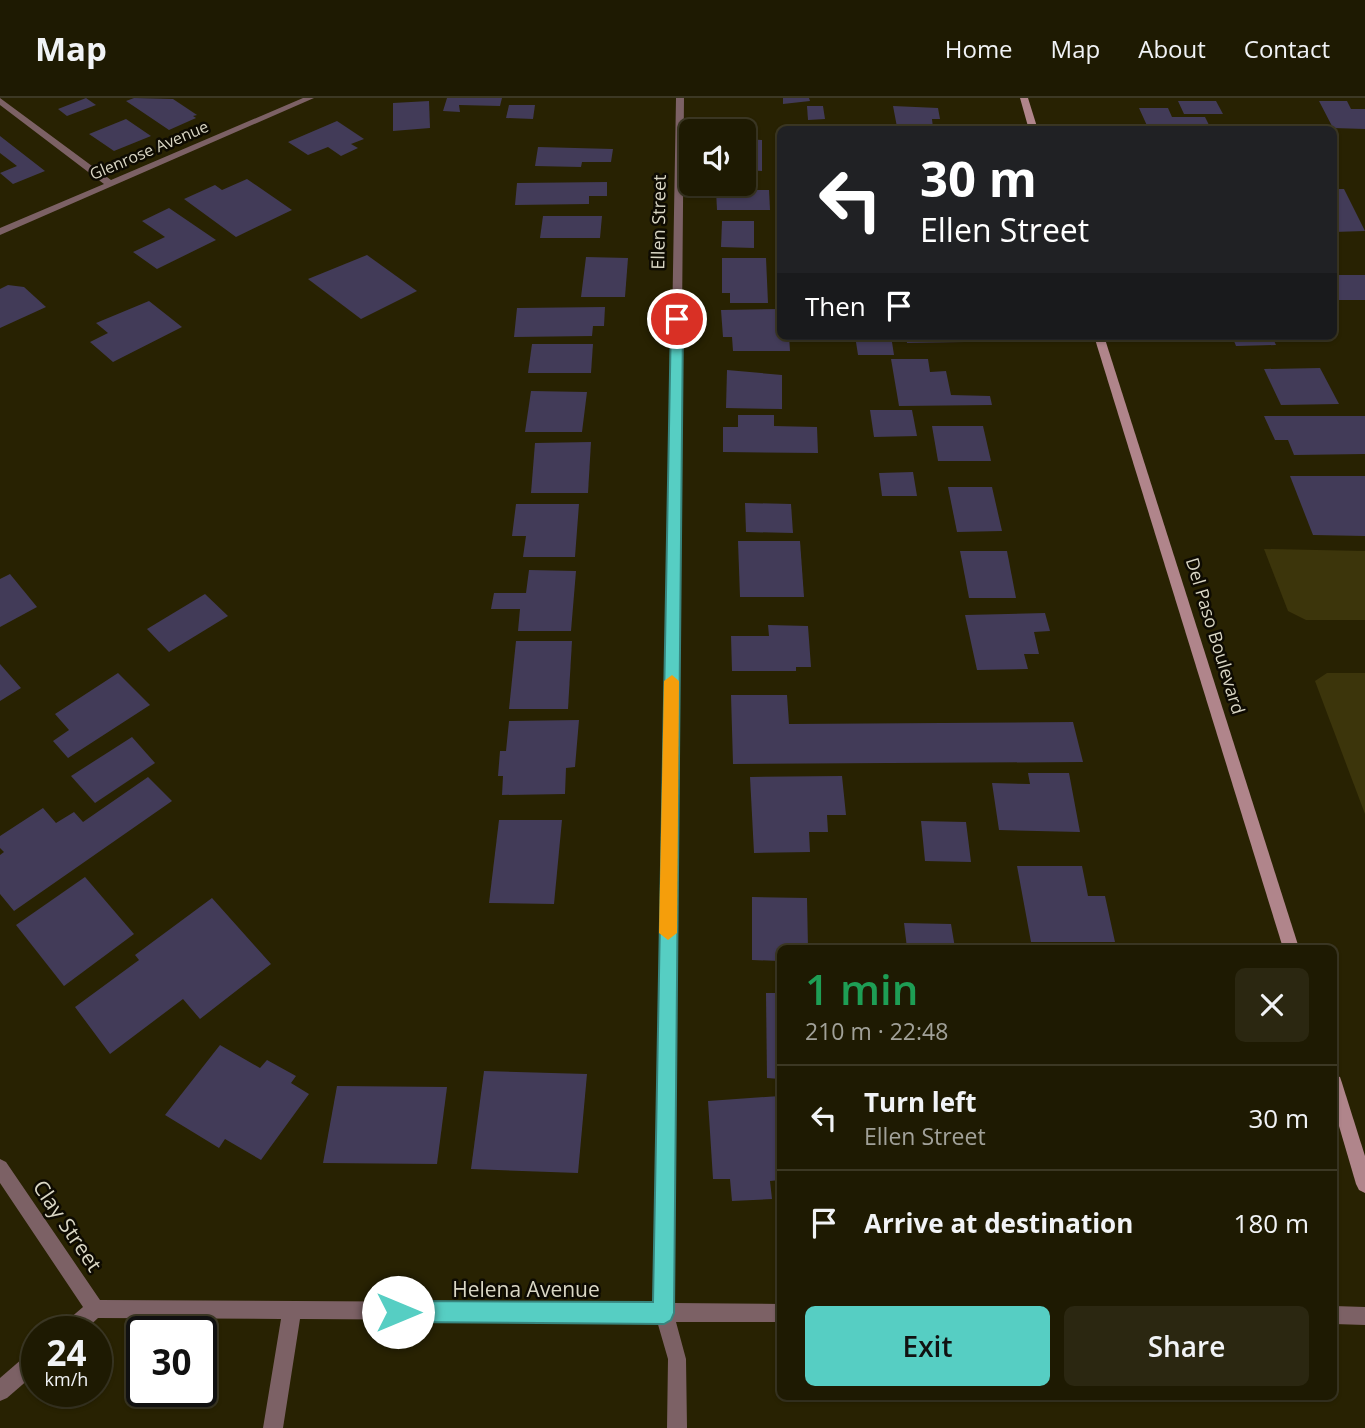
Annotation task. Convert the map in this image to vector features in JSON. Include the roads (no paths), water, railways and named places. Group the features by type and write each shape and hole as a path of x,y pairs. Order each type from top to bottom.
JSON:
{"main road":[{"path":"1024,98 1033,126"},
{"name":"Del Paso Boulevard","path":"1100,340 1290,945"},
{"path":"1337,1093 1365,1184"}],"street":[{"name":"Glenrose Avenue","path":"0,232 310,98"},
{"name":"Ellen Street","path":"677,1428 677,1359 664,1313 680,98"},
{"path":"0,101 110,184"},
{"name":"Clay Street","path":"0,1167 95,1309"},
{"path":"87,1316 95,1309"},
{"name":"Helena Avenue","path":"95,1309 777,1313"},
{"path":"273,1428 292,1311"},
{"path":"1337,1315 1365,1316"},
{"path":"0,1391 21,1373"}]}
